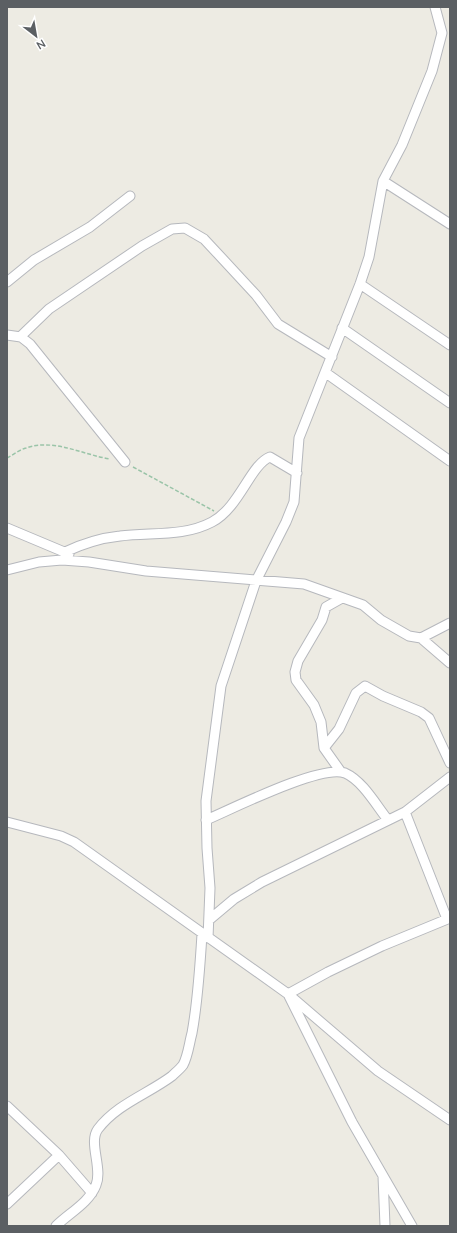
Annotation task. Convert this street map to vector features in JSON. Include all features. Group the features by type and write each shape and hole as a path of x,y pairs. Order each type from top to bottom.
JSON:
{"street":[{"path":"56,1226 92,1193 97,1183 99,1172 95,1145 97,1130 110,1116 133,1099 171,1076 182,1067 187,1054 196,1009 205,936 209,920 210,888 206,801 210,758 221,686 256,581 294,502 299,438 360,284 369,256 383,181 402,144 426,87 439,48 442,32 435,7"},
{"path":"383,181 450,224"},
{"path":"7,282 34,260 67,242 90,227 130,196"},
{"path":"20,337 48,309 142,246 172,229 185,228 198,234 214,249 251,290 278,324 332,356"},
{"path":"360,284 450,345"},
{"path":"342,328 450,403"},
{"path":"7,335 20,337 26,340 39,354 125,462"},
{"path":"326,373 450,461"},
{"path":"65,552 97,540 119,536 184,532 199,528 214,521 237,500 263,460 270,457 297,473"},
{"path":"7,528 89,562"},
{"path":"7,570 39,562 62,560 89,562 146,571 304,584 363,605 381,620 409,636 421,638 450,663"},
{"path":"342,598 326,607 322,620 298,661 294,672 298,684 314,705 320,722 324,748 341,772 356,780 388,820"},
{"path":"421,638 450,623"},
{"path":"324,748 339,729 356,693 365,686 383,696 421,712 429,718 450,763"},
{"path":"206,820 305,778 330,772 341,772"},
{"path":"209,920 234,899 262,882 405,812 450,777"},
{"path":"288,994 328,972 448,918 405,812"},
{"path":"7,822 46,832 74,842 288,994 378,1071 450,1120"},
{"path":"288,994 352,1122 412,1226"},
{"path":"7,1106 59,1155 92,1193"},
{"path":"7,1204 59,1155"},
{"path":"382,1173 386,1226"}],"path":[{"path":"7,458 26,448 36,445 64,448 125,462 198,503 223,514"}]}
